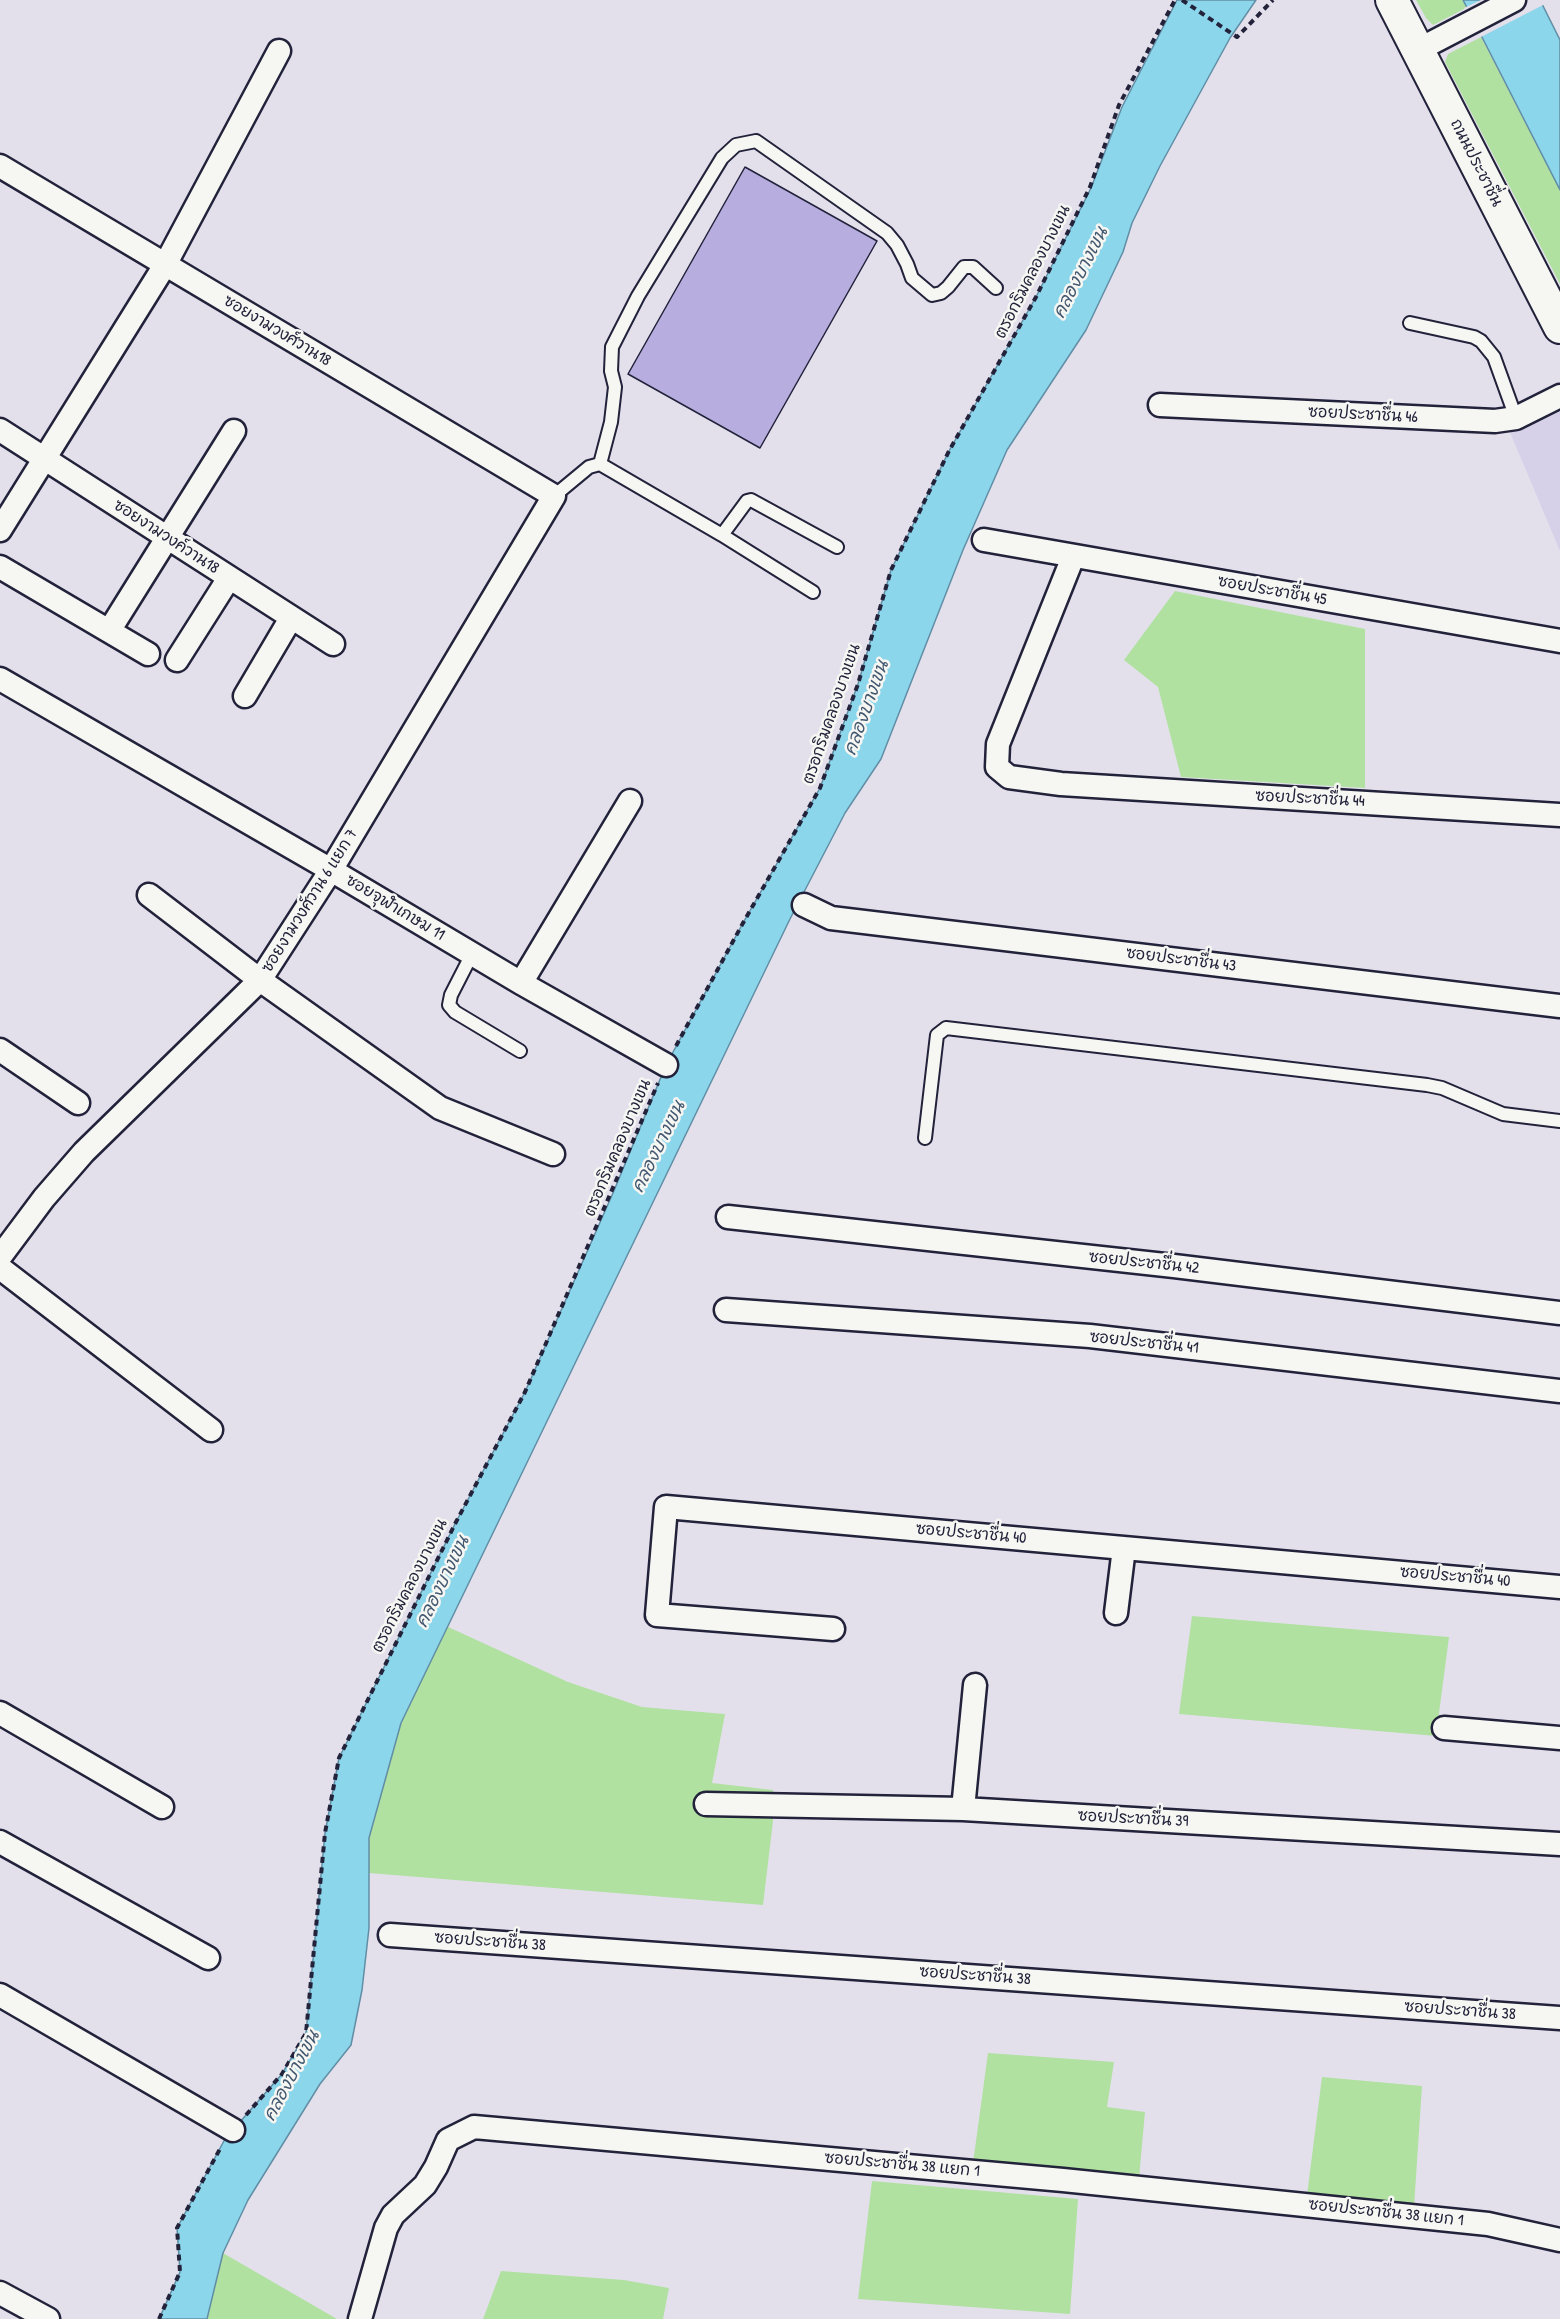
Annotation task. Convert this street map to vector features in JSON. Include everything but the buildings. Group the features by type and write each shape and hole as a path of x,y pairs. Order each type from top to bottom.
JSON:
{"main road":[{"name":"ถนนประชาชื่น","path":"1392,0 1560,327"}],"street":[{"path":"1418,50 1514,0"},
{"path":"0,530 165,265 279,51"},
{"name":"ซอยงามวงศ์วาน18","path":"0,166 554,496"},
{"name":"ซอยประชาชื่น 46","path":"1160,405 1495,421 1516,418 1560,396"},
{"name":"ซอยงามวงค์วาน18","path":"0,430 333,644"},
{"path":"109,631 234,431"},
{"name":"ซอยงามวงศ์วาน 6 แยก 7","path":"0,1257 44,1198 84,1152 260,980 331,870 554,496"},
{"name":"ซอยประชาชื่น 45","path":"984,540 1560,642"},
{"name":"ซอยประชาชื่น 44","path":"1073,557 998,744 997,768 1009,777 1060,784 1560,815"},
{"path":"0,567 148,654"},
{"path":"177,660 229,578"},
{"path":"245,696 291,618"},
{"name":"ซอยจุฬาเกษม 11","path":"0,679 666,1065"},
{"path":"521,983 630,801"},
{"path":"149,895 260,980 440,1108 553,1154"},
{"name":"ซอยประชาชื่น 43","path":"804,905 831,918 1560,1006"},
{"path":"0,1050 78,1103"},
{"name":"ซอยประชาชื่น 42","path":"728,1217 1162,1265 1560,1313"},
{"path":"0,1268 211,1430"},
{"name":"ซอยประชาชื่น 41","path":"726,1310 1090,1336 1560,1391"},
{"name":"ซอยประชาชื่น 40","path":"833,1629 657,1615 666,1507 1560,1587"},
{"path":"1116,1613 1124,1548"},
{"path":"963,1809 975,1685"},
{"path":"0,1713 162,1807"},
{"path":"1444,1728 1560,1738"},
{"name":"ซอยประชาชื่น 39","path":"706,1804 963,1809 1560,1844"},
{"path":"0,1842 208,1958"},
{"name":"ซอยประชาชื่น 38","path":"390,1935 1560,2018"},
{"path":"0,1995 233,2130"},
{"name":"ซอยประชาชื่น 38 แยก 1","path":"360,2319 386,2228 393,2215 424,2185 436,2167 448,2140 474,2127 1063,2180 1488,2224 1560,2240"},
{"path":"0,2293 48,2319"}],"lane":[{"path":"600,464 611,422 615,387 611,371 612,347 638,296 704,187 722,158 736,145 756,141 887,233 908,264 912,278 932,295 941,293 948,287 964,267 973,267 996,288"},
{"path":"1410,323 1474,337 1481,341 1494,357 1516,418"},
{"path":"554,496 589,467 600,464 722,535 813,592"},
{"path":"722,535 747,501 751,500 837,547"},
{"path":"472,954 451,995 449,1005 455,1012 520,1051"},
{"path":"925,1138 937,1035 946,1028 1427,1084 1503,1114 1560,1121"}],"path":[{"name":"ตรอกริมคลองบางเขน","path":"159,2319 180,2272 177,2228 225,2139 282,2074 306,2033 325,1833 339,1758 456,1522 525,1392 613,1193 666,1065 743,923 820,789 858,684 891,570 949,451 1036,297 1090,187 1119,105 1175,0"},
{"path":"1182,0 1237,37 1273,0"}],"shaded area":[{"path":"1560,383 1560,551 1501,411 1546,392"}],"green space":[{"path":"1416,0 1464,0 1468,7 1433,25 1426,18"},
{"path":"1481,37 1560,190 1560,284 1445,62 1448,54"},
{"path":"1175,591 1365,629 1365,788 1181,777 1158,687 1124,660"},
{"path":"1192,1616 1449,1637 1436,1736 1179,1714"},
{"path":"446,1626 568,1682 642,1707 725,1714 712,1783 773,1790 773,1821 763,1905 369,1873 369,1838 401,1723"},
{"path":"988,2053 1114,2062 1107,2107 1145,2112 1139,2178 973,2163"},
{"path":"1322,2077 1422,2086 1414,2207 1307,2195"},
{"path":"872,2181 1078,2199 1070,2314 858,2299"},
{"path":"223,2253 337,2319 207,2319"},
{"path":"501,2271 624,2280 669,2288 663,2319 483,2319"}],"water":[{"name":"คลองบางเขน","path":"1177,0 1256,0 1230,38 1160,166 1132,223 1123,252 1086,330 1007,450 963,550 881,759 845,813 790,919 401,1723 369,1838 369,1928 362,1990 351,2045 320,2084 248,2200 223,2253 207,2319 159,2319 180,2272 177,2228 225,2139 282,2074 306,2033 325,1833 339,1758 456,1522 525,1392 613,1193 666,1065 820,788 858,684 891,570 949,451 1036,297 1091,188 1122,107"},
{"path":"1463,0 1540,0 1560,40 1560,190"}],"pier":[{"path":"1481,0 1543,0 1545,4 1479,38 1464,8"}]}
